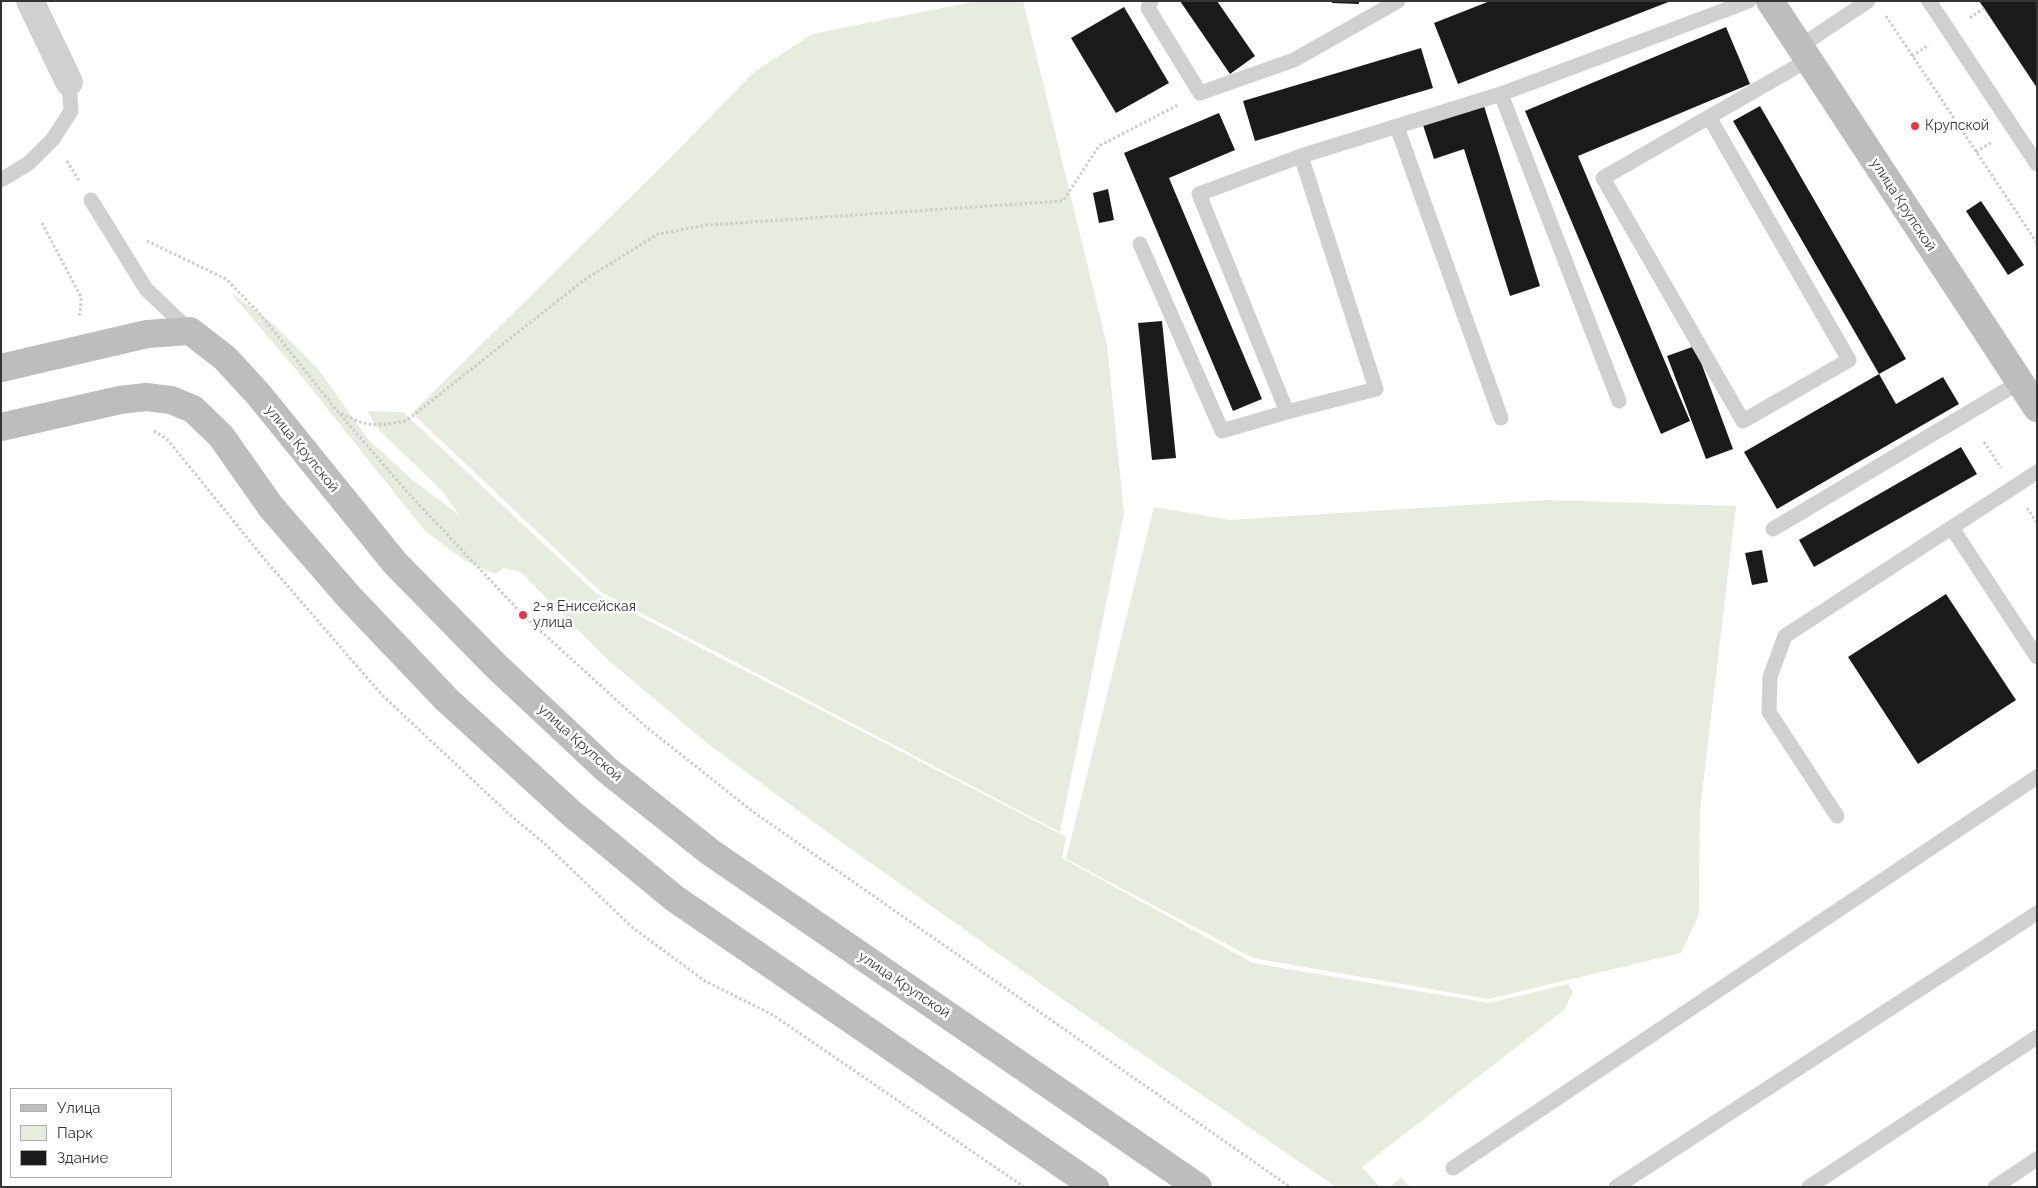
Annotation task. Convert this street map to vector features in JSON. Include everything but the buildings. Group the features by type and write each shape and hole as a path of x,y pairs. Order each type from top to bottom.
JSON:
{"main road":[{"name":"улица Крупской","path":"1770,1 2037,408"},
{"name":"улица Крупской","path":"190,332 225,358 259,395 395,563 496,666 607,770 710,852 1198,1187"},
{"path":"1,368 147,334 190,332"},
{"path":"1,427 120,400 146,397 171,400 193,409 220,436 271,507 349,597 447,700 571,813 674,898 1095,1187"}],"street":[{"path":"30,1 69,82"}],"lane":[{"path":"1151,1 1148,8 1200,93 1294,60 1398,1"},
{"path":"1287,412 1199,194 1301,156 1501,94 1749,1"},
{"path":"1709,117 1849,360 1743,421 1603,178 1709,117 1804,53 1868,1"},
{"path":"1929,1 2037,164"},
{"path":"1,180 29,163 53,139 71,111 69,82"},
{"path":"1501,94 1619,402"},
{"path":"1398,127 1501,418"},
{"path":"1140,244 1222,431 1376,389 1301,156"},
{"path":"91,200 146,288 190,332"},
{"path":"1773,529 2020,382"},
{"path":"1837,816 1769,712 1770,676 1785,636 2037,472"},
{"path":"1952,528 2037,657"},
{"path":"1453,1168 2037,777"},
{"path":"1616,1187 2037,913"},
{"path":"1809,1187 2037,1037"},
{"path":"1995,1187 2037,1159"}],"path":[{"path":"1966,20 1984,8"},
{"path":"1882,9 2037,243"},
{"path":"338,412 362,424 381,426 406,421 584,280 658,234 707,225 1063,201 1099,146 1200,93"},
{"path":"53,139 91,200"},
{"path":"104,221 226,279 260,314 338,412 409,494 523,615 645,726 752,810 1290,1187"},
{"path":"42,224 81,297 80,314 72,323"}],"green space":[{"path":"977,1 1023,1 1107,345 1124,513 1060,832 601,592 412,413 673,155 754,72 812,34"},
{"path":"230,292 271,322 319,370 367,438 409,477 460,516 442,491 377,428 367,411 403,412 597,594 1066,837 1062,858 1253,963 1489,1003 1568,984 1573,992 1564,1010 1362,1167 1380,1187 1336,1187 1068,1003 823,829 707,743 608,660 521,572 503,568 495,574 464,560 425,531 298,372"},
{"path":"1547,500 1736,506 1700,810 1699,914 1681,953 1488,999 1253,958 1066,859 1154,507 1230,520"},
{"path":"1401,1177 1410,1187 1390,1187"}],"place":[{"name":"Крупской","path":"1915,126"},
{"name":"2-я Енисейская улица","path":"523,615"}]}
